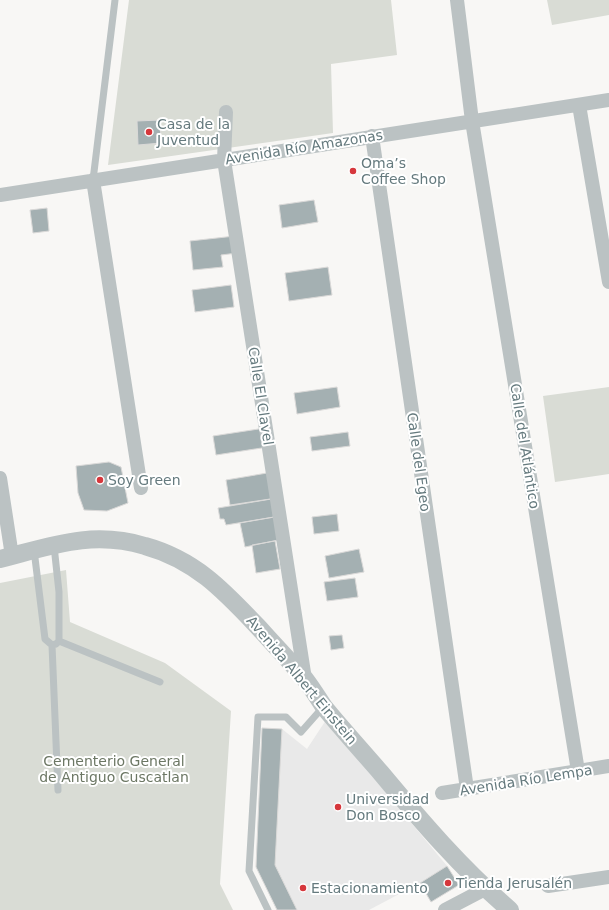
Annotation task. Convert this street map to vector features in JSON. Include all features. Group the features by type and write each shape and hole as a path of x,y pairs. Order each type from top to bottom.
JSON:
{"street":[{"name":"Calle del Atlántico","path":"457,0 472,121 578,771"},
{"name":"Avenida Río Amazonas","path":"0,195 609,100"},
{"path":"579,104 609,282"},
{"name":"Calle El Clavel","path":"226,112 224,160 305,680"},
{"name":"Calle del Egeo","path":"372,136 467,789"},
{"path":"93,180 141,488"},
{"path":"0,478 6,557"},
{"name":"Avenida Albert Einstein","path":"6,557 54,544 78,540 98,539 121,541 144,545 165,552 187,563 210,579 231,598 305,680 324,706 406,804 485,889 510,910"},
{"name":"Avenida Río Lempa","path":"442,793 609,766"},
{"path":"548,886 609,877"},
{"path":"445,910 485,889"}],"lane":[{"path":"93,180 115,0"},
{"path":"54,544 59,592 59,641"},
{"path":"34,550 45,639 52,645 58,790"},
{"path":"52,645 59,641"},
{"path":"59,641 160,682"},
{"path":"268,910 249,871 258,717 286,717 301,732 324,706"}],"shaded area":[{"name":"Universidad Don Bosco","path":"326,720 447,866 420,883 369,910 297,910 275,865 282,729 307,749"}],"green space":[{"path":"129,0 391,0 397,55 331,64 333,133 108,165"},
{"path":"547,0 609,0 609,15 552,25"},
{"path":"609,387 609,474 555,482 543,396"},
{"name":"Cementerio General de Antiguo Cuscatlan","path":"66,570 70,622 165,663 231,711 220,884 233,910 0,910 0,583"}],"building":[{"name":"Casa de la Juventud","path":"160,120 161,143 138,145 137,121"},
{"path":"314,200 318,222 282,228 279,205"},
{"path":"47,208 49,231 33,233 30,210"},
{"path":"235,236 237,253 221,255 223,267 193,270 190,241"},
{"path":"328,267 332,295 289,301 285,273"},
{"path":"231,285 234,307 195,312 192,290"},
{"path":"337,387 340,407 297,414 294,393"},
{"path":"265,428 268,447 216,455 213,436"},
{"path":"348,432 350,446 312,451 310,437"},
{"name":"Soy Green","path":"109,462 121,467 128,503 107,511 84,510 78,493 76,466"},
{"path":"273,472 277,498 230,505 226,480"},
{"path":"277,498 280,516 226,525 224,519 220,519 218,508"},
{"path":"337,514 339,531 314,534 312,517"},
{"path":"280,516 283,539 245,547 240,523"},
{"path":"275,541 280,569 256,573 252,545"},
{"path":"359,549 364,572 329,578 325,556"},
{"path":"355,578 358,597 327,601 324,582"},
{"path":"342,635 344,648 331,650 329,636"},
{"path":"262,728 282,729 275,865 297,910 277,910 256,867"},
{"path":"447,866 459,885 431,902 420,883"}],"place":[{"name":"Casa de la Juventud","path":"149,132"},
{"name":"Oma’s Coffee Shop","path":"353,171"},
{"name":"Soy Green","path":"100,480"},
{"name":"Universidad Don Bosco","path":"338,807"},
{"name":"Tienda Jerusalén","path":"448,883"},
{"name":"Estacionamiento","path":"303,888"}]}
